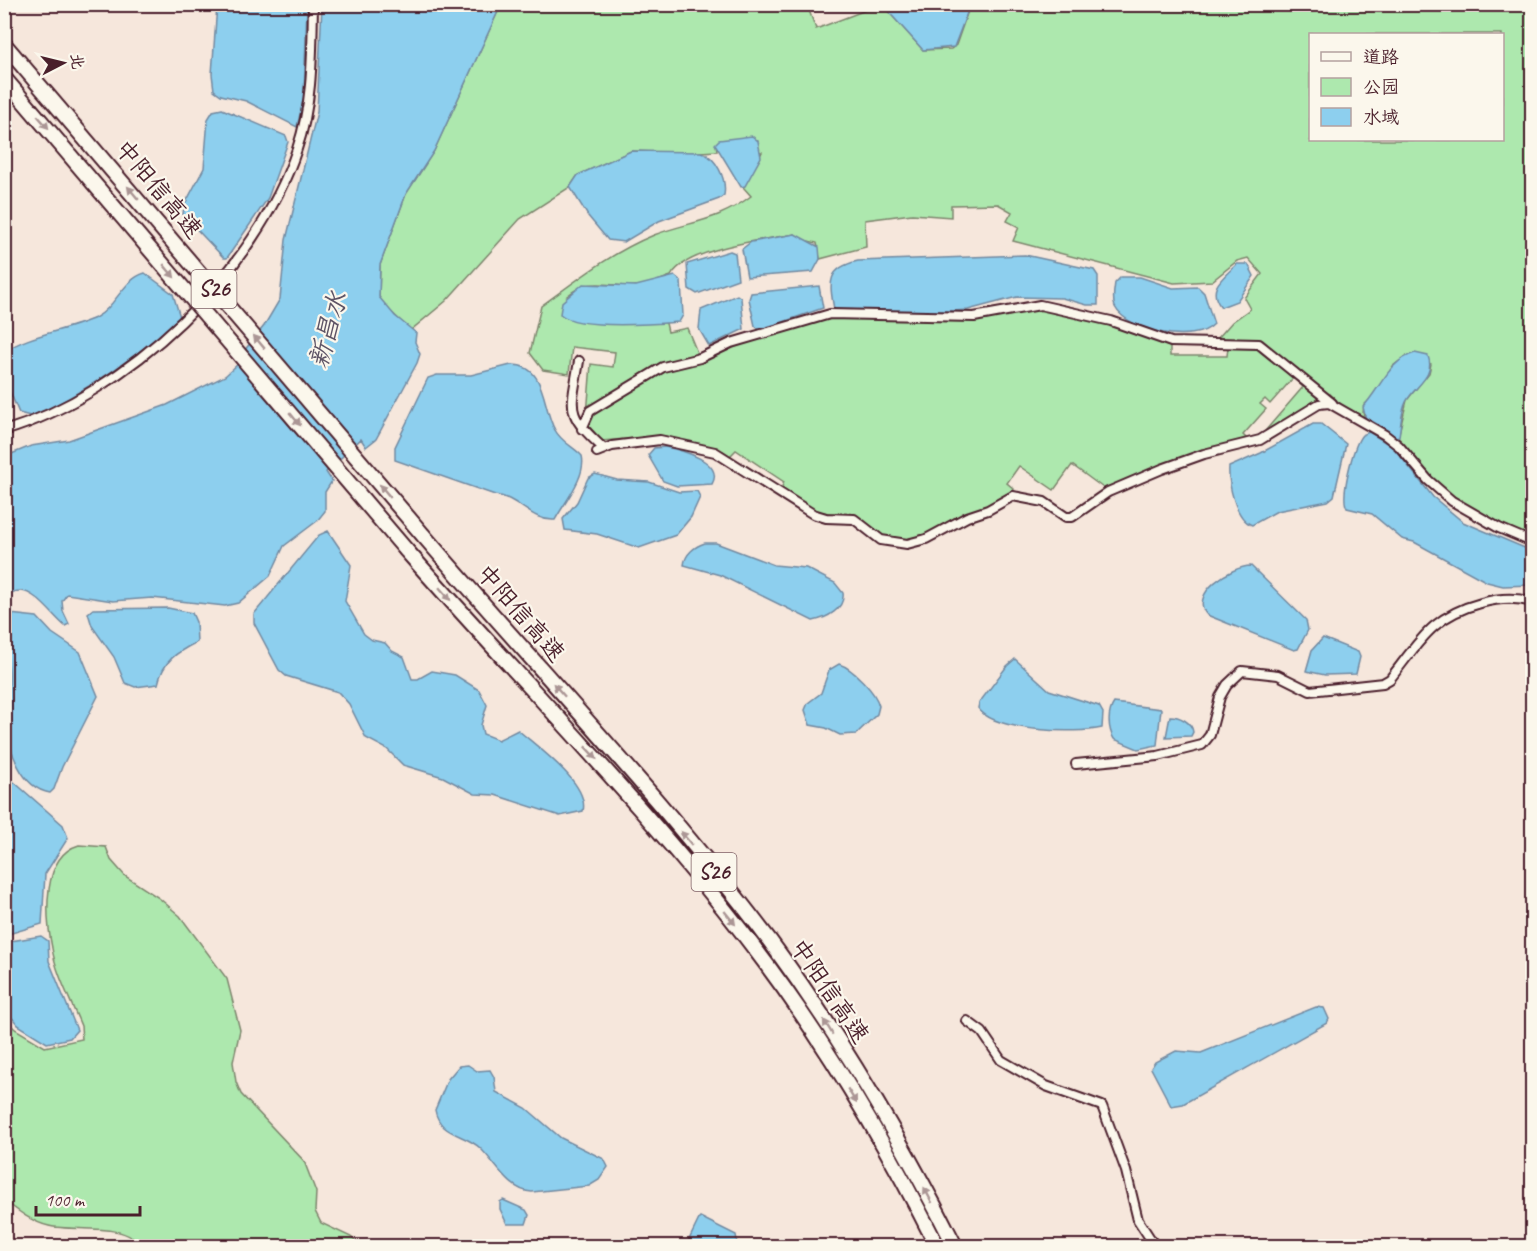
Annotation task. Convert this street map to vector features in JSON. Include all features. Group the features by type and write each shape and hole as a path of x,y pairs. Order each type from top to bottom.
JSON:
{"highway":[{"name":"中阳信高速","path":"4,44 423,535 626,768 769,941 860,1078 912,1165 955,1246"},
{"name":"中阳信高速","path":"4,78 406,550 494,650 607,770 750,943 791,999 847,1087 937,1246"}],"street":[{"path":"4,431 60,409 143,357 181,323 236,261 285,181 298,147 310,90 313,4"},
{"path":"582,429 590,411 663,367 700,358 730,343 830,314 974,317 1040,305 1111,321 1171,342 1259,344 1332,403 1399,446 1428,480 1452,501 1499,528 1533,542"},
{"path":"579,361 572,406 576,422 600,450 660,440 715,452 813,514 826,518 854,519 881,540 907,544 926,539 967,517 997,507 1013,496 1044,502 1066,517 1072,517 1108,492 1204,454 1260,440 1319,404 1332,403"},
{"path":"1076,764 1105,759 1115,762 1147,758 1202,745 1210,735 1227,685 1240,672 1253,671 1278,675 1310,691 1383,683 1390,679 1433,627 1451,612 1493,600 1512,598 1533,602"},
{"path":"967,1021 982,1032 995,1054 1009,1065 1050,1088 1102,1106 1124,1163 1138,1220 1155,1246"}],"green space":[{"path":"501,5 807,5 816,29 871,8 886,9 923,50 951,49 956,45 970,5 1532,5 1532,539 1493,521 1457,498 1425,471 1398,437 1407,400 1429,373 1431,364 1406,356 1393,366 1373,397 1364,405 1363,413 1366,420 1347,410 1330,394 1315,401 1259,438 1303,387 1293,378 1270,404 1265,399 1260,404 1266,409 1243,435 1248,440 1106,490 1072,465 1054,490 1019,466 1007,483 1014,489 989,508 935,532 900,541 882,536 862,520 813,510 780,491 784,482 736,450 730,456 723,451 664,436 601,441 586,428 591,364 613,367 615,352 572,347 569,374 543,370 530,353 541,306 595,267 639,242 667,230 715,216 739,205 751,196 743,187 762,152 716,144 717,151 683,153 631,151 578,175 570,187 520,219 446,301 411,330 386,307 379,297 380,265 406,194 434,151","holes":["998,204 1012,212 1007,221 1019,227 1013,241 1174,283 1212,281 1237,261 1248,258 1262,274 1244,298 1250,309 1232,322 1218,338 1228,347 1227,356 1170,356 1170,347 1119,327 1118,318 1040,301 973,314 830,318 751,340 701,362 687,328 668,332 666,323 567,296 591,284 624,286 648,284 671,276 679,266 709,252 795,234 800,239 817,243 820,259 866,247 865,220 912,214 951,217 951,205"]},
{"path":"79,845 106,847 111,860 125,876 159,898 180,916 227,979 240,1030 233,1062 236,1082 241,1094 304,1161 316,1192 315,1211 321,1223 351,1237 360,1246 139,1246 133,1238 112,1231 59,1228 37,1222 5,1201 5,1019 15,1029 45,1047 82,1039 81,1026 60,978 54,958 48,921 52,875 58,862 67,851"}],"water":[{"path":"886,4 970,5 954,47 923,50 886,9"},
{"path":"217,5 307,5 304,97 297,127 246,101 221,95 214,90 212,74"},
{"name":"新昌水","path":"322,5 501,5 434,151 406,194 380,265 379,297 395,316 416,333 415,342 420,354 417,363 376,439 366,447 361,439 326,472 332,481 325,492 325,511 317,521 284,546 270,576 238,603 225,606 152,598 113,601 67,594 62,601 63,611 69,624 65,626 31,594 19,591 5,594 4,457 31,446 69,440 167,405 225,376 239,363 244,351 264,326 280,299 286,240 317,112"},
{"path":"222,109 286,136 288,142 268,198 227,258 224,258 183,215 184,206 204,168 208,119 213,111"},
{"path":"752,136 758,141 761,157 745,186 741,187 715,144 719,140"},
{"path":"631,151 701,152 719,169 724,182 724,195 719,199 659,221 624,242 608,240 588,216 570,187 578,175"},
{"path":"795,234 819,247 820,259 813,272 747,277 742,249 751,242"},
{"path":"730,251 735,253 738,279 697,294 689,289 687,264"},
{"path":"1025,255 1094,270 1098,276 1098,305 1087,305 1062,298 1017,297 968,310 937,312 834,309 831,284 835,272 858,261"},
{"path":"1237,264 1248,264 1254,276 1237,301 1221,307 1215,294 1216,289 1222,279"},
{"path":"145,273 173,294 180,317 128,360 73,395 34,417 19,413 5,380 4,352 35,337 95,318 109,307 131,281"},
{"path":"675,276 681,281 683,315 679,322 635,325 599,324 569,319 560,314 562,302 583,284 636,286"},
{"path":"1121,277 1140,277 1173,288 1198,287 1204,293 1214,324 1192,334 1178,334 1162,333 1133,323 1122,316 1114,304 1115,283"},
{"path":"819,286 823,308 760,330 755,326 749,299 751,293"},
{"path":"737,295 741,298 744,329 709,346 699,329 701,310"},
{"path":"1415,353 1428,356 1429,370 1427,376 1406,402 1399,436 1396,437 1366,420 1363,407 1392,368"},
{"path":"511,365 523,367 531,372 542,389 555,430 582,456 583,464 578,481 555,520 539,517 503,497 395,460 395,447 428,378 437,375 471,375"},
{"path":"1313,424 1321,424 1346,444 1334,496 1328,501 1277,511 1252,525 1241,516 1237,508 1230,482 1229,467 1261,453"},
{"path":"1369,432 1393,447 1433,497 1463,522 1532,551 1532,585 1503,586 1487,582 1414,542 1402,539 1372,514 1347,508 1345,494 1351,460 1358,441 1362,435"},
{"path":"665,447 691,454 707,463 713,469 712,484 677,486 663,481 648,455 654,448"},
{"path":"595,474 617,480 649,482 679,492 697,491 700,497 691,517 676,535 639,548 597,534 565,530 563,519 577,502 588,478"},
{"path":"328,531 351,565 345,601 364,634 372,640 385,643 392,651 404,657 412,679 418,679 432,671 455,675 479,690 487,705 481,725 483,734 498,740 518,730 571,778 583,800 583,811 560,816 495,795 475,794 443,777 403,765 387,749 366,738 349,704 338,692 286,676 279,670 254,623 254,614 319,535"},
{"path":"705,543 716,543 774,565 806,568 835,583 843,593 841,604 834,612 813,621 720,575 684,565 691,551"},
{"path":"1251,566 1306,620 1308,630 1298,649 1294,650 1207,615 1203,607 1203,598 1207,590 1223,576"},
{"path":"168,608 192,613 196,622 197,642 167,663 158,684 135,687 125,683 114,657 92,626 88,613 93,609"},
{"path":"10,614 37,617 52,633 80,652 98,696 62,767 54,789 50,793 40,790 24,776 10,744 7,717 9,673 4,618"},
{"path":"1323,638 1358,652 1360,657 1356,674 1325,675 1306,671 1312,650"},
{"path":"1015,659 1049,690 1099,706 1103,713 1102,728 1074,731 1036,729 1000,722 987,716 978,708 979,703"},
{"path":"839,664 863,681 879,706 877,714 856,734 840,735 826,728 810,725 805,710 808,703 821,693 829,670"},
{"path":"1114,703 1161,709 1157,745 1138,749 1114,739 1109,721"},
{"path":"1170,716 1181,718 1188,723 1193,732 1191,736 1166,737"},
{"path":"14,782 63,825 68,838 45,874 42,924 5,935 5,785"},
{"path":"41,936 48,941 49,961 77,1030 70,1038 47,1043 18,1025 5,1009 5,942"},
{"path":"1316,1007 1324,1008 1329,1019 1327,1023 1183,1104 1171,1106 1151,1068 1155,1062 1176,1051 1201,1053"},
{"path":"468,1065 477,1071 490,1070 494,1077 496,1092 526,1108 561,1138 604,1159 608,1167 599,1180 589,1186 532,1192 524,1190 509,1181 476,1145 444,1127 435,1110 448,1079 459,1066"},
{"path":"503,1200 526,1210 529,1215 526,1224 507,1224 500,1209 500,1202"},
{"path":"700,1217 736,1235 738,1246 686,1246"}]}
